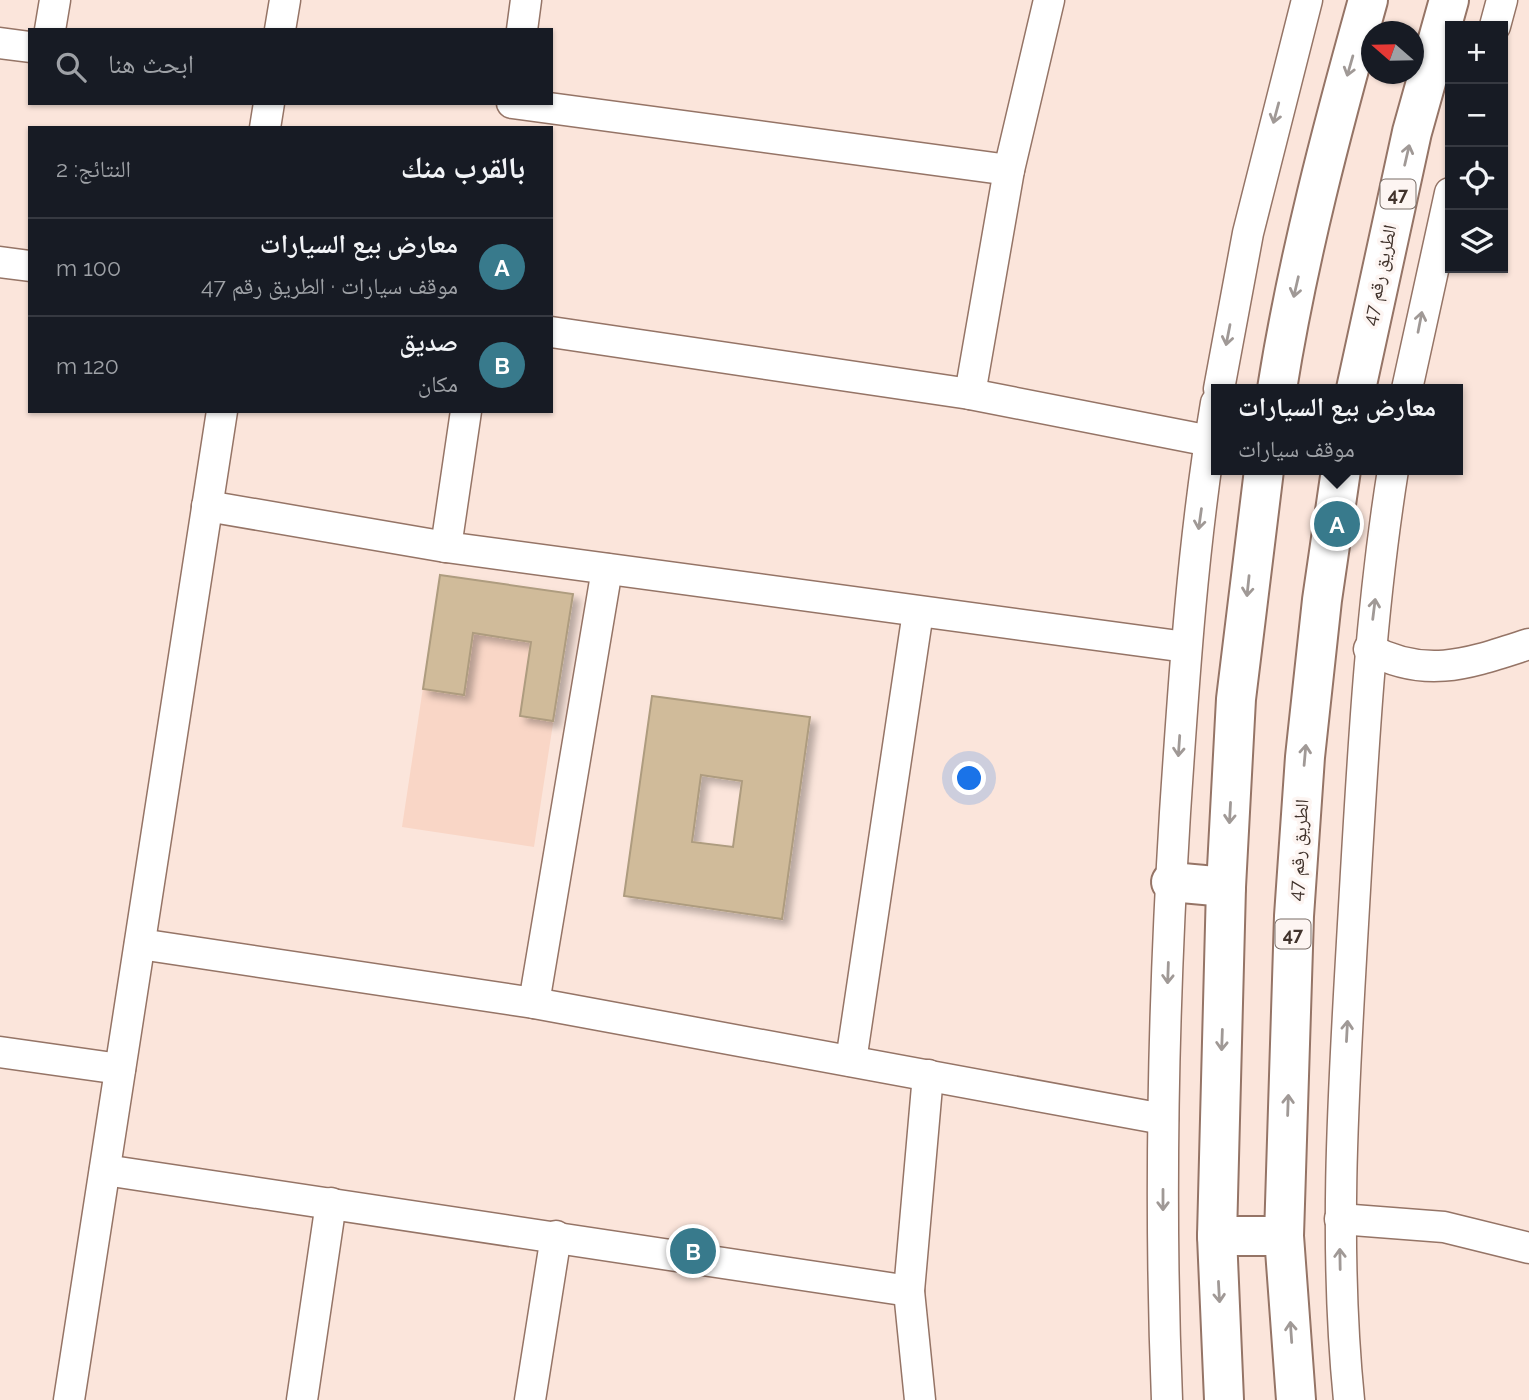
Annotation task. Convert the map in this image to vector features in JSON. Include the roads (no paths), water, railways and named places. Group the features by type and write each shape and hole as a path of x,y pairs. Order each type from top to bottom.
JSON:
{"highway":[{"path":"1278,384 1287,328 1328,145 1368,0"},
{"name":"الطريق رقم 47","path":"1357,384 1409,145 1449,0"},
{"path":"1224,1400 1217,1236 1226,887 1236,699 1263,475"},
{"name":"الطريق رقم 47","path":"1296,1400 1284,1236 1294,916 1305,757 1322,600 1340,475"},
{"path":"1171,882 1226,887"},
{"path":"1217,1236 1284,1236"}],"street":[{"path":"50,28 55,0"},
{"path":"281,28 285,0"},
{"path":"522,28 526,0"},
{"path":"970,394 1009,170 1049,0"},
{"path":"1220,384 1248,233 1307,0"},
{"path":"1496,21 1502,0"},
{"path":"0,43 28,47"},
{"path":"265,126 269,105"},
{"path":"507,126 511,105"},
{"path":"526,105 1009,170"},
{"path":"1408,384 1446,210"},
{"path":"553,332 970,394 1210,441"},
{"path":"69,1400 222,413"},
{"path":"446,547 466,413"},
{"path":"1167,1400 1163,1118 1171,882 1186,647 1211,435"},
{"path":"1349,1400 1340,1219 1341,1143 1369,649 1392,475"},
{"path":"207,506 446,547 1186,647"},
{"path":"534,1003 607,569"},
{"path":"851,1061 918,612"},
{"path":"1369,649 1395,662 1450,666 1529,644"},
{"path":"139,944 534,1003 1163,1118"},
{"path":"0,1052 120,1069"},
{"path":"920,1400 909,1291 928,1075"},
{"path":"105,1170 909,1291"},
{"path":"302,1400 331,1203"},
{"path":"1340,1219 1444,1227 1529,1248"},
{"path":"530,1400 556,1236"}],"place":[{"name":"معارض بيع السيارات","path":"1337,524"},
{"name":"صديق","path":"693,1251"}]}
